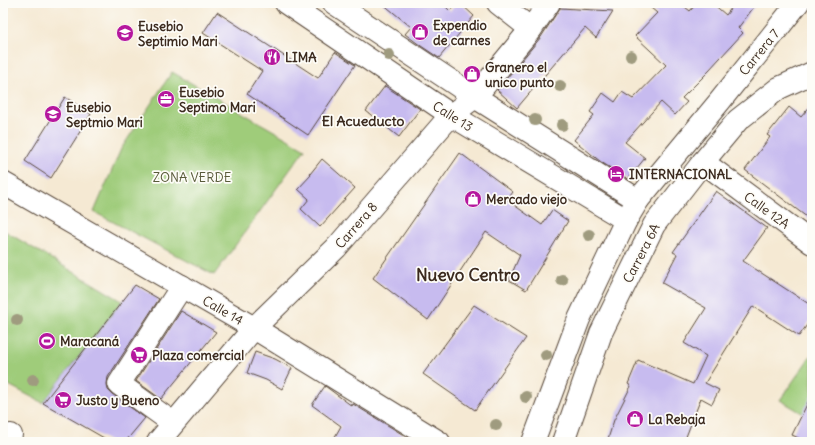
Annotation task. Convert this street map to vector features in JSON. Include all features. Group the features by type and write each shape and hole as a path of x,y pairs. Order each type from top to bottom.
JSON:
{"street":[{"name":"Calle 13","path":"286,3 451,115 626,220"},
{"path":"334,3 475,97 638,200"},
{"path":"498,3 531,29"},
{"name":"Carrera 8","path":"158,442 254,328 336,248 451,115 475,97 531,29 549,3"},
{"name":"Carrera 7","path":"638,200 720,101 798,3"},
{"path":"802,3 812,11"},
{"name":"Carrera 6A","path":"563,442 601,333 654,225 738,120 779,88 812,73"},
{"name":"Calle 12A","path":"703,162 812,243"},
{"name":"Calle 14","path":"3,183 254,328 439,442"},
{"name":"Carrera 6A","path":"533,442 579,319 626,220 638,200"},
{"path":"173,423 120,384 182,286"}],"green space":[{"name":"ZONA VERDE","path":"172,72 305,149 214,275 94,212 121,149"},
{"name":"Maracaná","path":"3,230 122,301 43,403 3,382"},
{"path":"812,354 812,419 780,400"}],"building":[{"path":"382,3 442,3 450,11 457,3 460,3 474,16 439,58 405,34 411,27"},
{"path":"645,3 680,3 690,11 697,3 712,3 726,15 735,3 757,3 738,28 743,33 710,70 682,98 687,102 675,115 661,102 625,142 645,158 628,179 601,162 574,140 594,115 590,112 603,93 615,102 622,92 633,99 666,65 635,36 657,13"},
{"path":"560,8 613,11 596,38 585,28 517,108 497,90 541,37"},
{"path":"217,12 318,78 335,52 355,65 308,135 247,94 262,71 203,33"},
{"path":"385,86 420,109 399,137 366,111"},
{"path":"65,97 91,114 51,178 25,161"},
{"path":"812,104 812,221 745,170 770,137 767,135 789,107 801,117"},
{"path":"460,153 513,192 507,200 542,225 552,210 568,221 526,290 509,280 520,255 486,232 428,320 373,278"},
{"path":"322,159 355,188 320,227 301,209 309,199 298,189 311,175 310,174"},
{"path":"716,191 767,228 743,261 812,306 812,318 799,336 753,306 705,383 719,390 712,404 701,398 684,442 607,442 614,420 631,386 628,384 638,360 693,384 706,356 684,343 706,308 662,283 677,254 673,252"},
{"path":"135,285 159,299 108,377 107,384 108,390 112,394 145,418 125,442 111,442 43,403"},
{"path":"474,305 526,338 475,410 423,374"},
{"path":"181,311 216,332 161,399 136,381"},
{"path":"255,352 275,359 292,368 282,389 266,380 247,373"},
{"path":"325,386 352,406 353,404 415,442 332,442 341,426 312,405"},
{"path":"812,394 812,442 807,442 792,435"}],"place":[{"name":"Expendio de carnes","path":"420,32"},
{"name":"Eusebio Septimio Mari","path":"125,33"},
{"name":"LIMA","path":"272,57"},
{"name":"Granero el unico punto","path":"472,74"},
{"name":"Eusebio Septimo Mari","path":"166,99"},
{"name":"Eusebio Septmio Mari","path":"53,114"},
{"name":"INTERNACIONAL","path":"616,174"},
{"name":"Mercado viejo","path":"473,199"},
{"name":"Maracaná","path":"47,341"},
{"name":"Plaza comercial","path":"139,355"},
{"name":"Justo y Bueno","path":"63,400"},
{"name":"La Rebaja","path":"635,419"}],"district":[{"name":"El Acueducto","path":"363,121"},
{"name":"Nuevo Centro","path":"468,275"}]}
